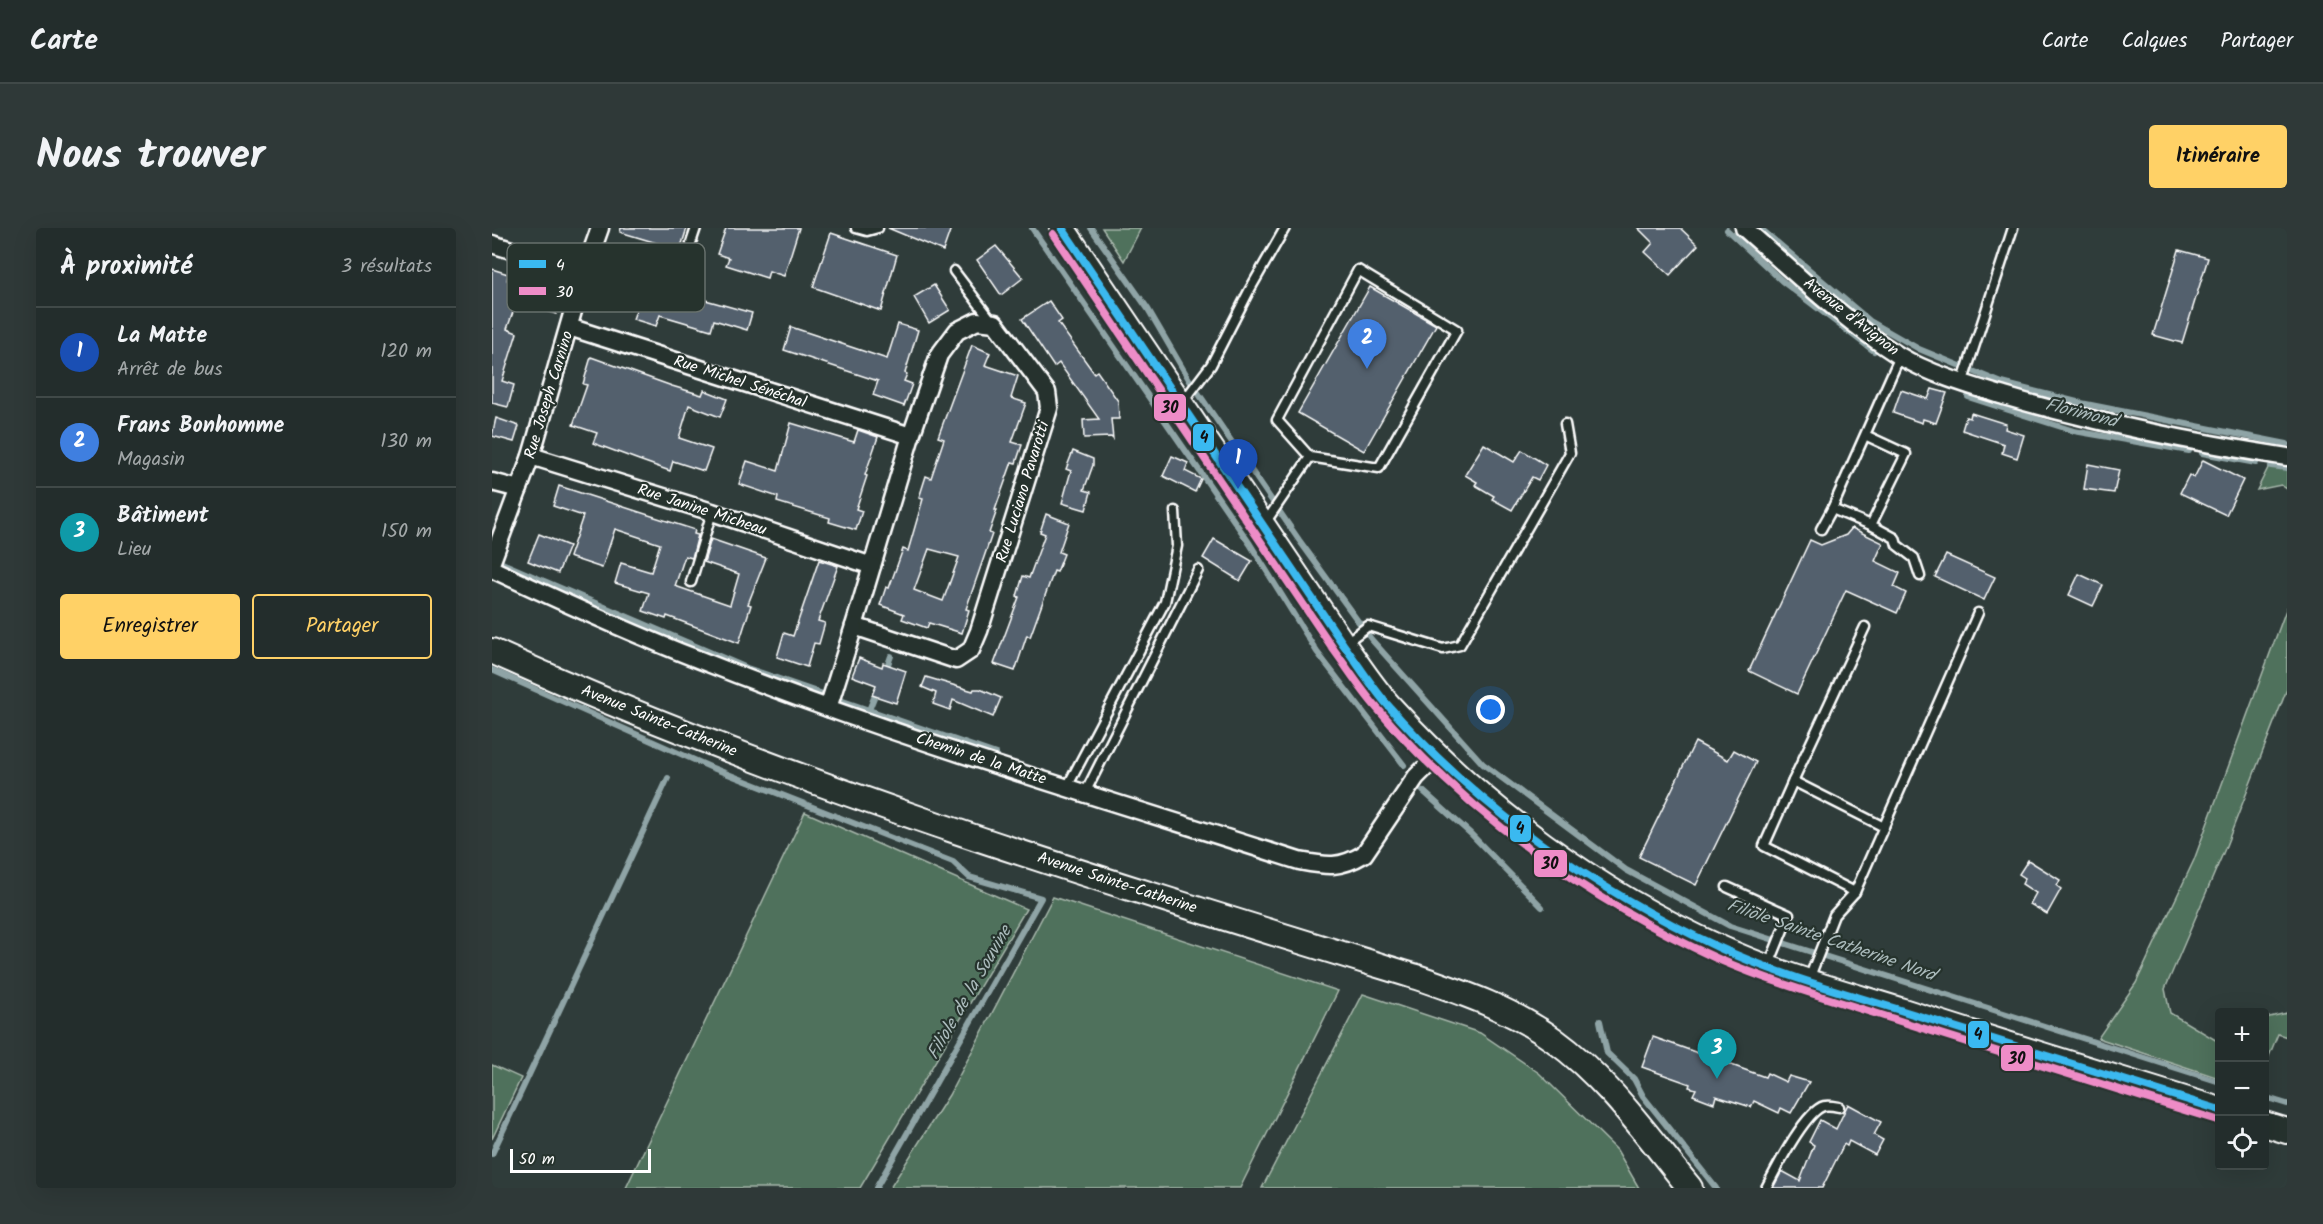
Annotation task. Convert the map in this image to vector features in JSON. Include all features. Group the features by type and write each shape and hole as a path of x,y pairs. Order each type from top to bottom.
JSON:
{"main road":[{"path":"1062,228 1343,644 1390,708 1437,756 1500,812 1534,838 1588,875 1684,931 1720,949 1808,981 2215,1108"},
{"name":"Avenue Sainte-Catherine","path":"492,651 651,719 923,820 1417,976 1512,1015 1554,1040 1588,1070 1626,1109 1690,1188"},
{"path":"2269,1125 2287,1131"}],"street":[{"name":"Rue Joseph Carnino","path":"595,243 600,228"},
{"name":"Avenue d'Avignon","path":"1744,228 1821,297 1900,356 1962,384 2045,408 2199,443 2287,457"},
{"path":"492,244 507,249"},
{"name":"Rue Joseph Carnino","path":"492,561 531,456 573,312"},
{"path":"828,708 911,436 939,355 957,332 977,321 995,323"},
{"name":"Rue Luciano Pavarotti","path":"854,626 956,660 971,650 1049,408 1047,392 995,323"},
{"name":"Rue Michel Sénéchal","path":"569,327 911,436"},
{"name":"Rue Janine Micheau","path":"531,456 712,512 872,566"},
{"path":"492,482 519,489"},
{"name":"Chemin de la Matte","path":"492,569 699,660 828,708 1299,861 1330,867 1351,862 1364,854 1416,777 1437,756"}],"lane":[{"path":"691,243 696,228"},
{"path":"856,228 867,231 878,228"},
{"path":"1181,405 1211,365 1285,228"},
{"path":"1962,384 2013,228"},
{"path":"1358,270 1457,330 1380,468 1310,457 1277,420 1358,270"},
{"path":"954,271 995,323"},
{"path":"1821,529 1900,356"},
{"path":"1343,644 1368,626 1443,649 1460,645 1570,453 1565,424"},
{"path":"1865,435 1906,454 1871,525"},
{"path":"1263,526 1310,457"},
{"path":"1832,509 1895,538 1897,545 1914,558 1920,576"},
{"path":"1067,787 1165,602 1177,546 1175,511"},
{"path":"690,582 712,512"},
{"path":"1085,793 1198,570"},
{"path":"1808,981 1834,915 1855,892 1978,614"},
{"path":"1855,892 1764,846 1865,627"},
{"path":"1793,781 1884,827"},
{"path":"1727,887 1789,915 1768,967"},
{"path":"1766,1188 1789,1144 1814,1112 1823,1106 1839,1107"}],"green space":[{"path":"1102,228 1141,228 1124,261"},
{"path":"2269,466 2287,470 2287,489 2281,485 2257,490"},
{"path":"2287,607 2287,689 2224,851 2165,989 2170,1013 2215,1040 2215,1077 2098,1038 2136,983 2194,860"},
{"path":"805,812 1026,909 860,1188 626,1188"},
{"path":"1053,897 1338,991 1240,1188 890,1188 949,1095"},
{"path":"1363,994 1480,1033 1539,1073 1617,1150 1639,1188 1262,1188"},
{"path":"2287,1013 2287,1037 2278,1034 2269,1056 2269,1017"},
{"path":"492,1065 521,1078 492,1139"}],"building":[{"path":"621,228 687,228 682,243 657,243 620,232"},
{"path":"726,228 799,228 784,276 769,271 767,278 726,265 729,258 717,254"},
{"path":"888,228 951,228 943,251"},
{"path":"1638,228 1680,228 1698,245 1670,275 1645,252 1653,243"},
{"path":"831,233 897,255 881,311 813,287"},
{"path":"996,246 1023,278 1001,295 977,260"},
{"path":"2179,250 2208,258 2182,343 2153,335"},
{"path":"492,269 507,274 507,312 513,312 507,329 517,333 502,381 514,385 508,407 492,403"},
{"path":"934,285 950,310 929,323 914,297"},
{"path":"1370,287 1436,325 1364,451 1298,413"},
{"path":"705,300 752,313 747,330 714,320 711,330 660,315 656,326 633,319 635,312 705,312"},
{"path":"1049,301 1062,320 1058,323 1094,373 1097,371 1118,401 1119,419 1111,419 1113,439 1111,437 1084,438 1083,420 1099,419 1059,363 1054,367 1022,319"},
{"path":"898,324 918,330 905,373 907,374 904,381 912,384 904,406 873,395 878,381 784,350 791,327 887,359"},
{"path":"972,345 990,353 985,365 1018,376 1011,398 1026,403 1012,442 1022,445 1016,463 1012,462 995,510 997,510 989,533 992,534 966,609 969,610 962,633 929,623 927,628 902,619 904,614 880,605 886,587 889,588 903,549 908,551 923,499 919,498 926,476 931,478 944,439 938,437","holes":["929,549 959,557 943,601 914,590"]},
{"path":"591,357 672,386 702,395 704,390 727,399 720,417 689,405 679,438 712,449 704,471 673,461 670,471 593,443 597,433 573,425 587,385 583,384"},
{"path":"1932,389 1947,393 1936,423 1923,419 1922,423 1893,413 1901,390 1928,399"},
{"path":"1971,413 2006,424 2005,429 2024,435 2017,458 2002,453 2004,444 1962,430 1966,417 1970,418"},
{"path":"496,418 519,426 514,442 492,436"},
{"path":"791,423 854,442 858,430 878,437 856,509 862,511 856,530 829,522 830,518 777,502 778,497 739,484 747,461 778,471"},
{"path":"1484,444 1514,462 1522,450 1546,465 1538,480 1532,477 1512,510 1492,499 1494,496 1475,485 1477,482 1465,475"},
{"path":"1073,451 1093,459 1084,490 1091,492 1086,510 1062,503 1071,471 1066,469"},
{"path":"1172,456 1188,463 1185,471 1201,479 1195,492 1163,476"},
{"path":"2203,460 2243,480 2226,515 2180,493 2189,475 2194,478"},
{"path":"2088,464 2119,470 2114,493 2084,489"},
{"path":"559,486 695,530 694,534 698,535 692,558 685,556 675,586 730,605 739,574 704,562 711,539 766,558 748,604 751,605 739,643 667,616 666,619 643,611 649,593 615,583 621,563 651,572 660,544 615,529 602,568 569,557 583,516 553,506"},
{"path":"1046,514 1069,523 1059,552 1064,554 1057,572 1054,571 1030,637 1027,635 1015,671 994,664 1019,597 1017,596 1023,576 1029,578 1045,534 1040,532"},
{"path":"1852,528 1883,543 1875,561 1900,573 1894,587 1906,593 1897,613 1846,590 1797,694 1749,671 1810,540 1821,545 1846,535"},
{"path":"539,534 569,546 558,573 528,561"},
{"path":"1214,539 1252,561 1240,581 1203,558"},
{"path":"1946,555 1995,577 1984,600 1935,577"},
{"path":"819,560 838,566 818,621 825,623 819,644 814,643 807,667 777,657 784,633 793,636"},
{"path":"2079,574 2103,585 2093,606 2069,595"},
{"path":"859,658 882,667 883,663 906,671 896,703 872,695 876,685 852,676"},
{"path":"926,677 973,691 980,689 1001,698 993,717 953,700 950,710 933,704 936,693 922,687"},
{"path":"1695,742 1728,760 1734,750 1756,762 1696,885 1639,857"},
{"path":"2028,860 2060,880 2057,886 2061,889 2047,914 2030,904 2036,893 2022,884 2025,878 2019,874"},
{"path":"1653,1037 1765,1077 1767,1073 1786,1082 1789,1076 1809,1082 1791,1113 1781,1108 1779,1113 1754,1101 1751,1107 1716,1096 1714,1103 1693,1095 1696,1089 1689,1087 1690,1084 1642,1067"},
{"path":"1848,1104 1881,1122 1874,1135 1883,1140 1875,1155 1849,1141 1847,1146 1844,1144 1822,1188 1773,1188 1782,1171 1800,1181 1814,1145 1809,1142 1820,1120 1836,1129"}],"waterway":[{"path":"1032,228 1250,544 1317,652 1404,765"},
{"name":"Filiole Sainte Catherine Nord","path":"1091,228 1148,309 1190,381 1299,540 1371,639 1483,764 1626,870 1730,926 2215,1080"},
{"path":"1760,228 1870,321 1919,349 2002,383 2081,403 2287,444"},
{"name":"Florimond","path":"1727,230 1782,281 1874,351"},
{"name":"Florimond","path":"1968,397 2074,431 2189,451"},
{"name":"Florimond","path":"2202,453 2256,463"},
{"name":"Florimond","path":"2271,466 2287,468"},
{"path":"495,560 747,668 869,710"},
{"name":"Filiole de la Souvine","path":"886,670 891,656"},
{"path":"492,670 710,767 953,862 969,877 1041,898 876,1188"},
{"name":"Filiole de la Souvine","path":"877,690 869,710 996,754"},
{"path":"492,1154 668,778"},
{"path":"1423,791 1471,834 1542,907"},
{"path":"1600,1021 1607,1053 1634,1079 1643,1096 1716,1188"},
{"name":"Filiole Sainte Catherine Nord","path":"2269,1099 2287,1104"}],"transit line":[{"name":"4","path":"1062,228 1379,695 1458,777 1539,843 1627,900 1720,948 1765,967 2215,1108"},
{"name":"30","path":"1053,234 1366,694 1413,747 1451,784 1534,852 1624,910 1718,959 1810,993 2215,1119"}],"place":[{"name":"Frans Bonhomme","path":"1367,369"},
{"name":"La Matte","path":"1238,489"},
{"name":"Bâtiment","path":"1717,1079"}]}
